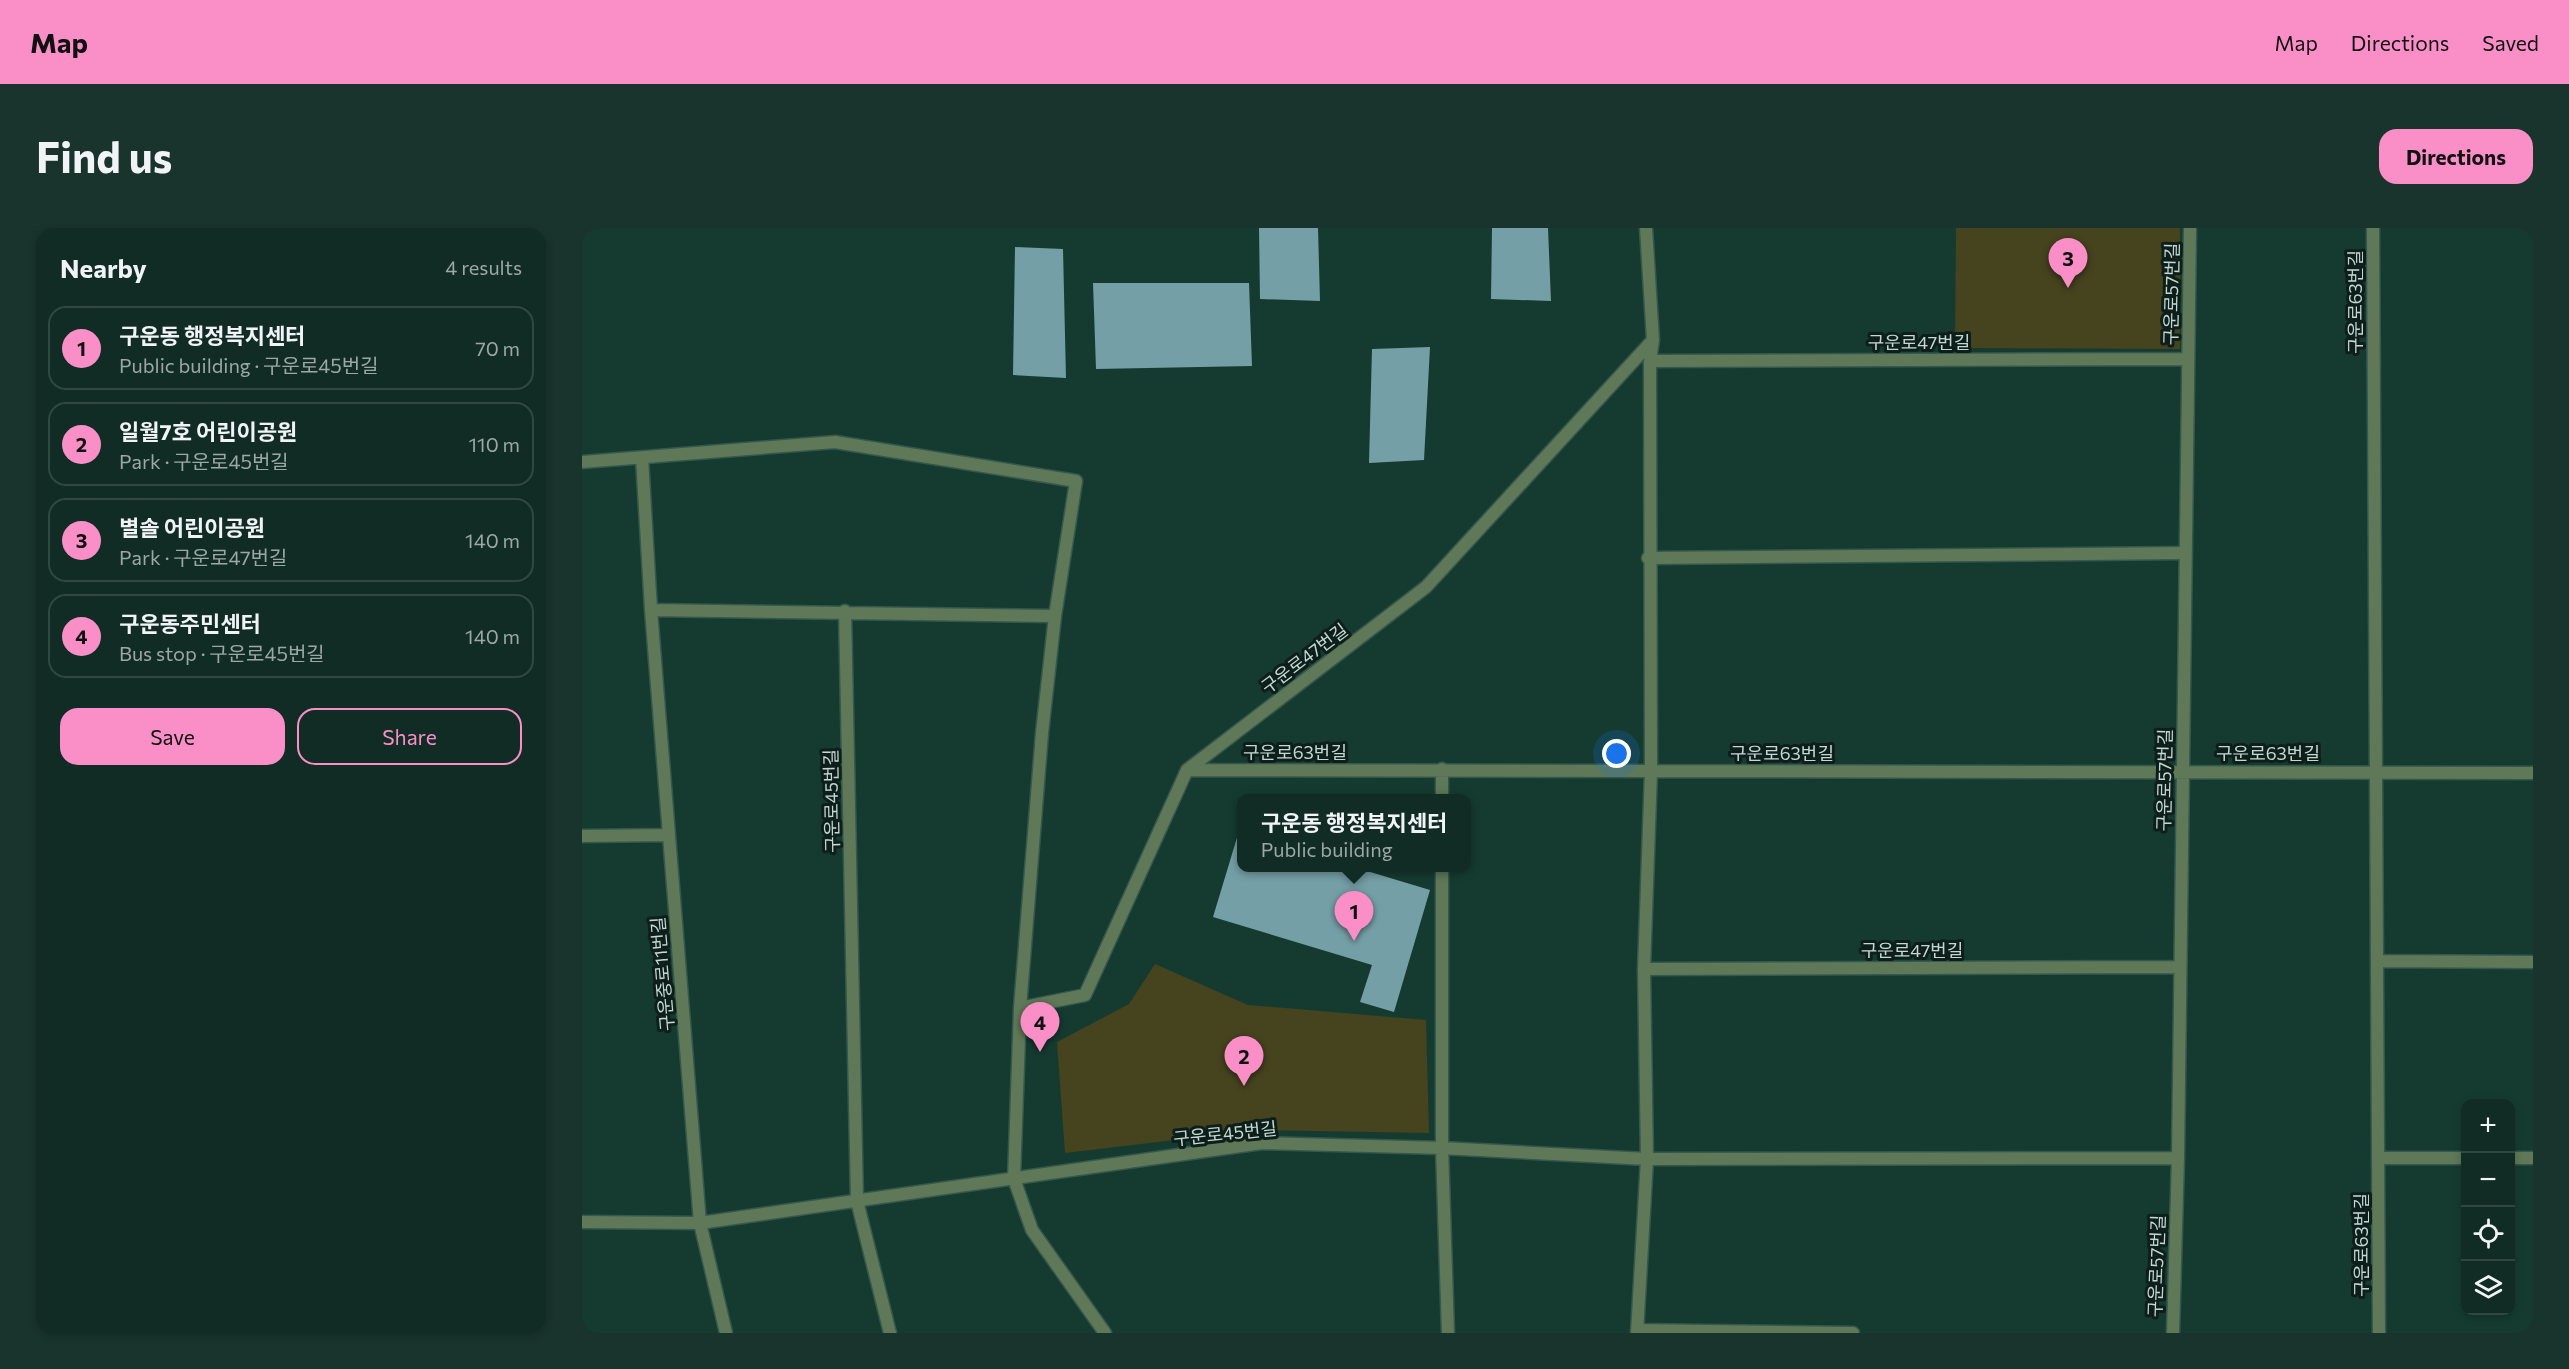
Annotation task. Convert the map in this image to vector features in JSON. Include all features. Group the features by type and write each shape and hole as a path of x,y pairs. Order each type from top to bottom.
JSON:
{"street":[{"path":"1646,228 1653,340 1650,361 1648,558 1651,771 1644,969 1647,1159 1637,1332 1853,1333"},
{"name":"구운로57번길","path":"2173,1333 2178,1158 2190,228"},
{"name":"구운로63번길","path":"2373,228 2379,1333"},
{"name":"구운로47번길","path":"1020,1008 1085,995 1187,770 1426,587 1653,340"},
{"name":"구운로47번길","path":"1650,361 2188,359"},
{"path":"582,462 835,442 1076,481 1055,616 1042,733 1020,1008 1014,1179 1032,1230 1106,1333"},
{"name":"구운중로11번길","path":"642,458 651,610 700,1223 726,1333"},
{"path":"1648,558 2185,553"},
{"path":"651,610 845,611 1055,616"},
{"name":"구운로45번길","path":"845,611 857,1201 890,1333"},
{"path":"1442,769 1442,794"},
{"name":"구운로63번길","path":"1187,770 2533,773"},
{"path":"582,836 669,835"},
{"path":"1442,872 1442,1148 1448,1333"},
{"path":"2377,962 2533,962"},
{"name":"구운로47번길","path":"1644,969 2179,967"},
{"name":"구운로45번길","path":"582,1222 700,1223 1262,1143 1442,1148"},
{"path":"1442,1148 1647,1159 2178,1158"},
{"path":"2378,1158 2461,1158"},
{"path":"2515,1158 2533,1158"}],"shaded area":[{"path":"1956,228 2180,228 2180,349 1955,348"},
{"path":"1155,964 1248,1005 1426,1020 1429,1133 1259,1130 1065,1153 1057,1042 1129,1004"}],"building":[{"path":"1259,228 1318,228 1320,301 1260,299"},
{"path":"1492,228 1548,228 1551,301 1491,299"},
{"path":"1015,247 1063,249 1066,378 1013,375"},
{"path":"1093,283 1249,283 1252,366 1096,369"},
{"path":"1430,347 1424,460 1369,463 1372,349"},
{"path":"1237,838 1237,872 1370,872 1430,890 1394,1012 1360,1002 1372,965 1213,917"}],"place":[{"name":"별솔 어린이공원","path":"2068,288"},
{"name":"구운동 행정복지센터","path":"1354,941"},
{"name":"구운동주민센터","path":"1040,1052"},
{"name":"일월7호 어린이공원","path":"1244,1086"}]}
